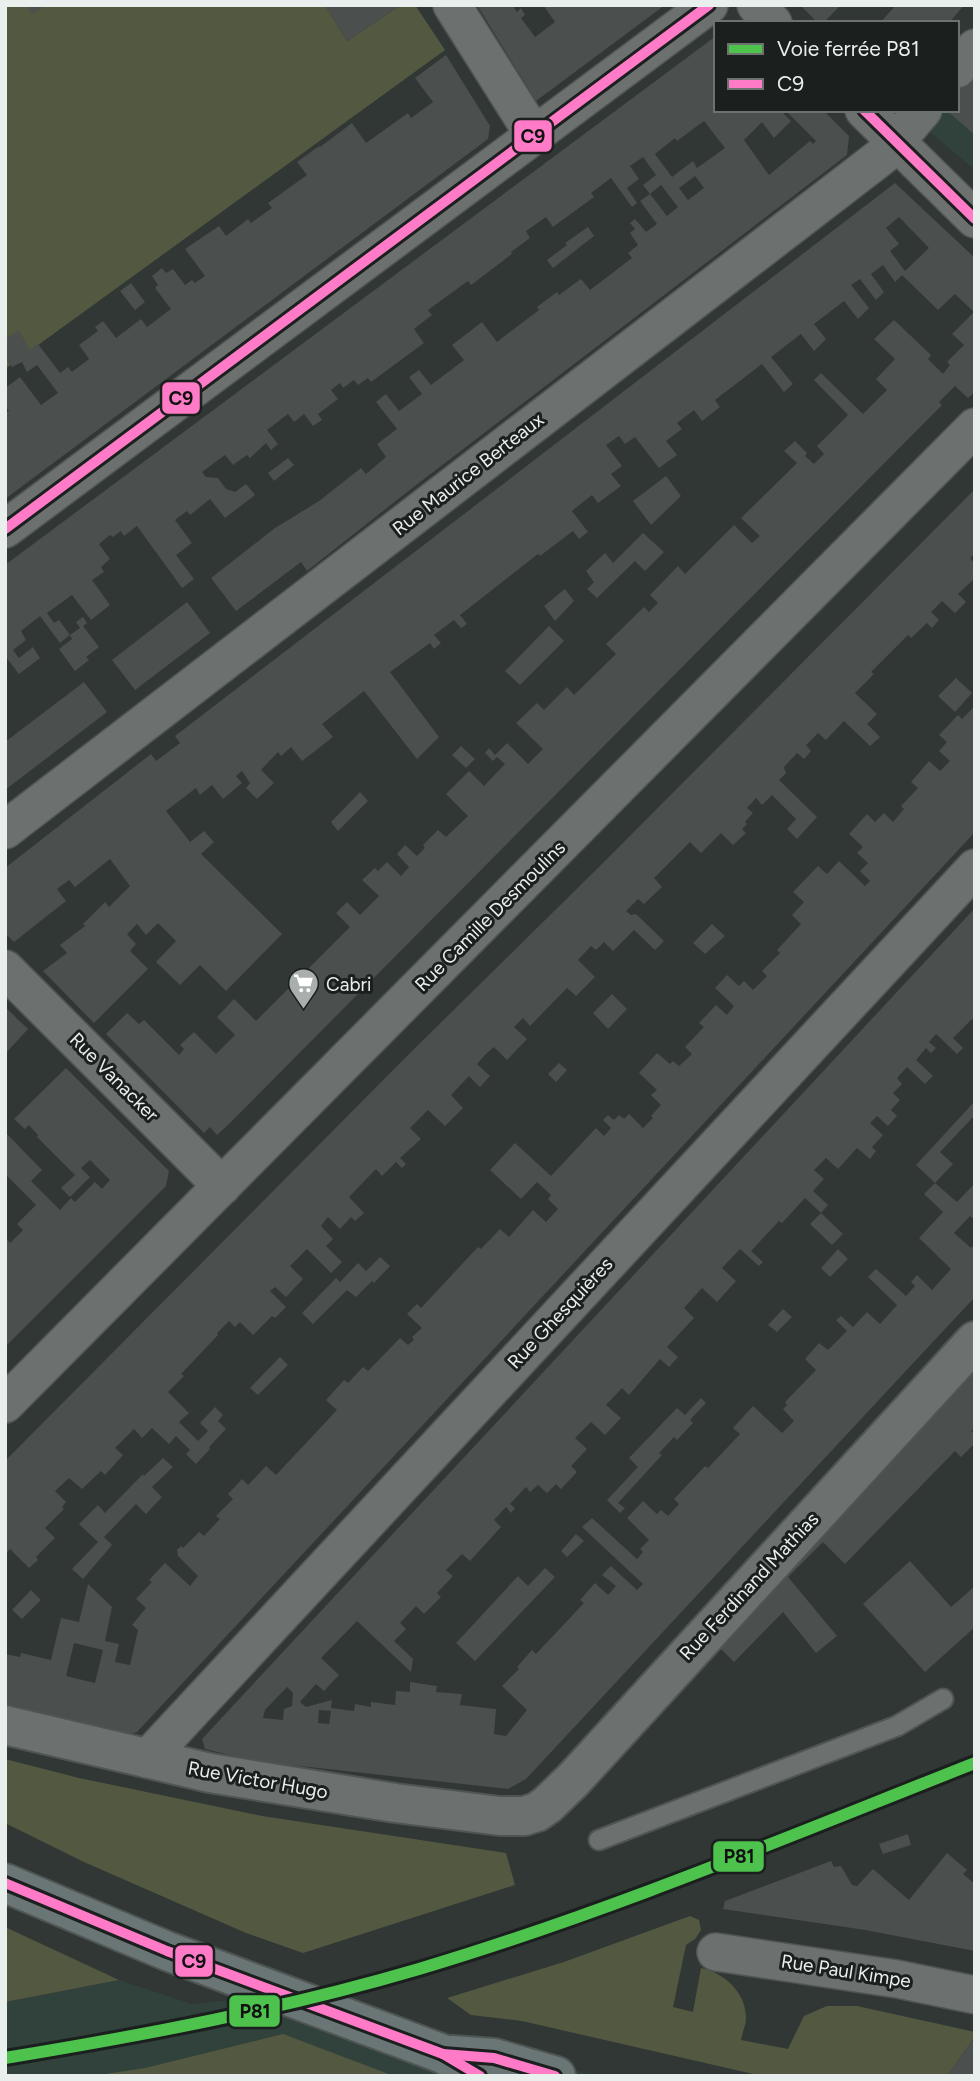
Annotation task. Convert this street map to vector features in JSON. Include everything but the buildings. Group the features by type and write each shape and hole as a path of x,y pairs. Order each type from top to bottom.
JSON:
{"main road":[{"path":"5,1873 21,1889 167,1951 443,2054 480,2076"},
{"path":"443,2054 494,2058 556,2076"}],"street":[{"path":"452,5 534,135"},
{"path":"5,529 709,5"},
{"path":"755,5 771,21"},
{"path":"959,67 975,48"},
{"path":"866,112 975,219"},
{"name":"Rue Maurice Berteaux","path":"5,830 873,163 896,142 921,112"},
{"name":"Rue Camille Desmoulins","path":"5,1404 975,428"},
{"name":"Rue Ghesquières","path":"147,1759 975,869"},
{"name":"Rue Vanacker","path":"5,969 222,1186"},
{"name":"Rue Ferdinand Mathias","path":"514,1817 537,1812 573,1780 975,1341"},
{"name":"Rue Victor Hugo","path":"5,1725 210,1773 514,1817"},
{"name":"Rue Paul Kimpe","path":"716,1952 898,1979 975,1995"}],"lane":[{"path":"599,1840 897,1726 943,1699"}],"shaded area":[{"path":"975,66 975,170 924,127 935,112 959,112 959,105"},
{"path":"119,1980 192,2004 312,1992 594,2076 5,2076 5,2002"}],"green space":[{"path":"5,5 325,5 347,41 401,5 415,5 445,50 5,369"},
{"path":"5,1759 79,1778 262,1816 506,1853 515,1885 303,1953 246,1933 84,1862 5,1823"},
{"path":"690,1916 699,1920 701,1930 695,1939 686,1945 673,2007 693,2012 701,1968 718,1974 733,1985 742,2000 746,2018 741,2040 788,2049 804,2016 827,2006 857,2006 975,2032 975,2037 947,2076 762,2076 522,2021 471,2015 447,1998 564,1962"},
{"path":"5,1927 119,1980 5,2002"},
{"path":"283,2034 394,2076 92,2076 145,2068"}],"rail line":[{"name":"P81","path":"5,2058 214,2020 317,1997 419,1969 629,1898 975,1763"}],"transit line":[{"name":"C9","path":"5,529 709,5"},
{"name":"C9","path":"866,112 975,219"},
{"name":"C9","path":"5,1883 167,1951 443,2054 480,2076"},
{"name":"C9","path":"443,2054 494,2058 555,2076"}],"place":[{"name":"Cabri","path":"303,1011"}]}
